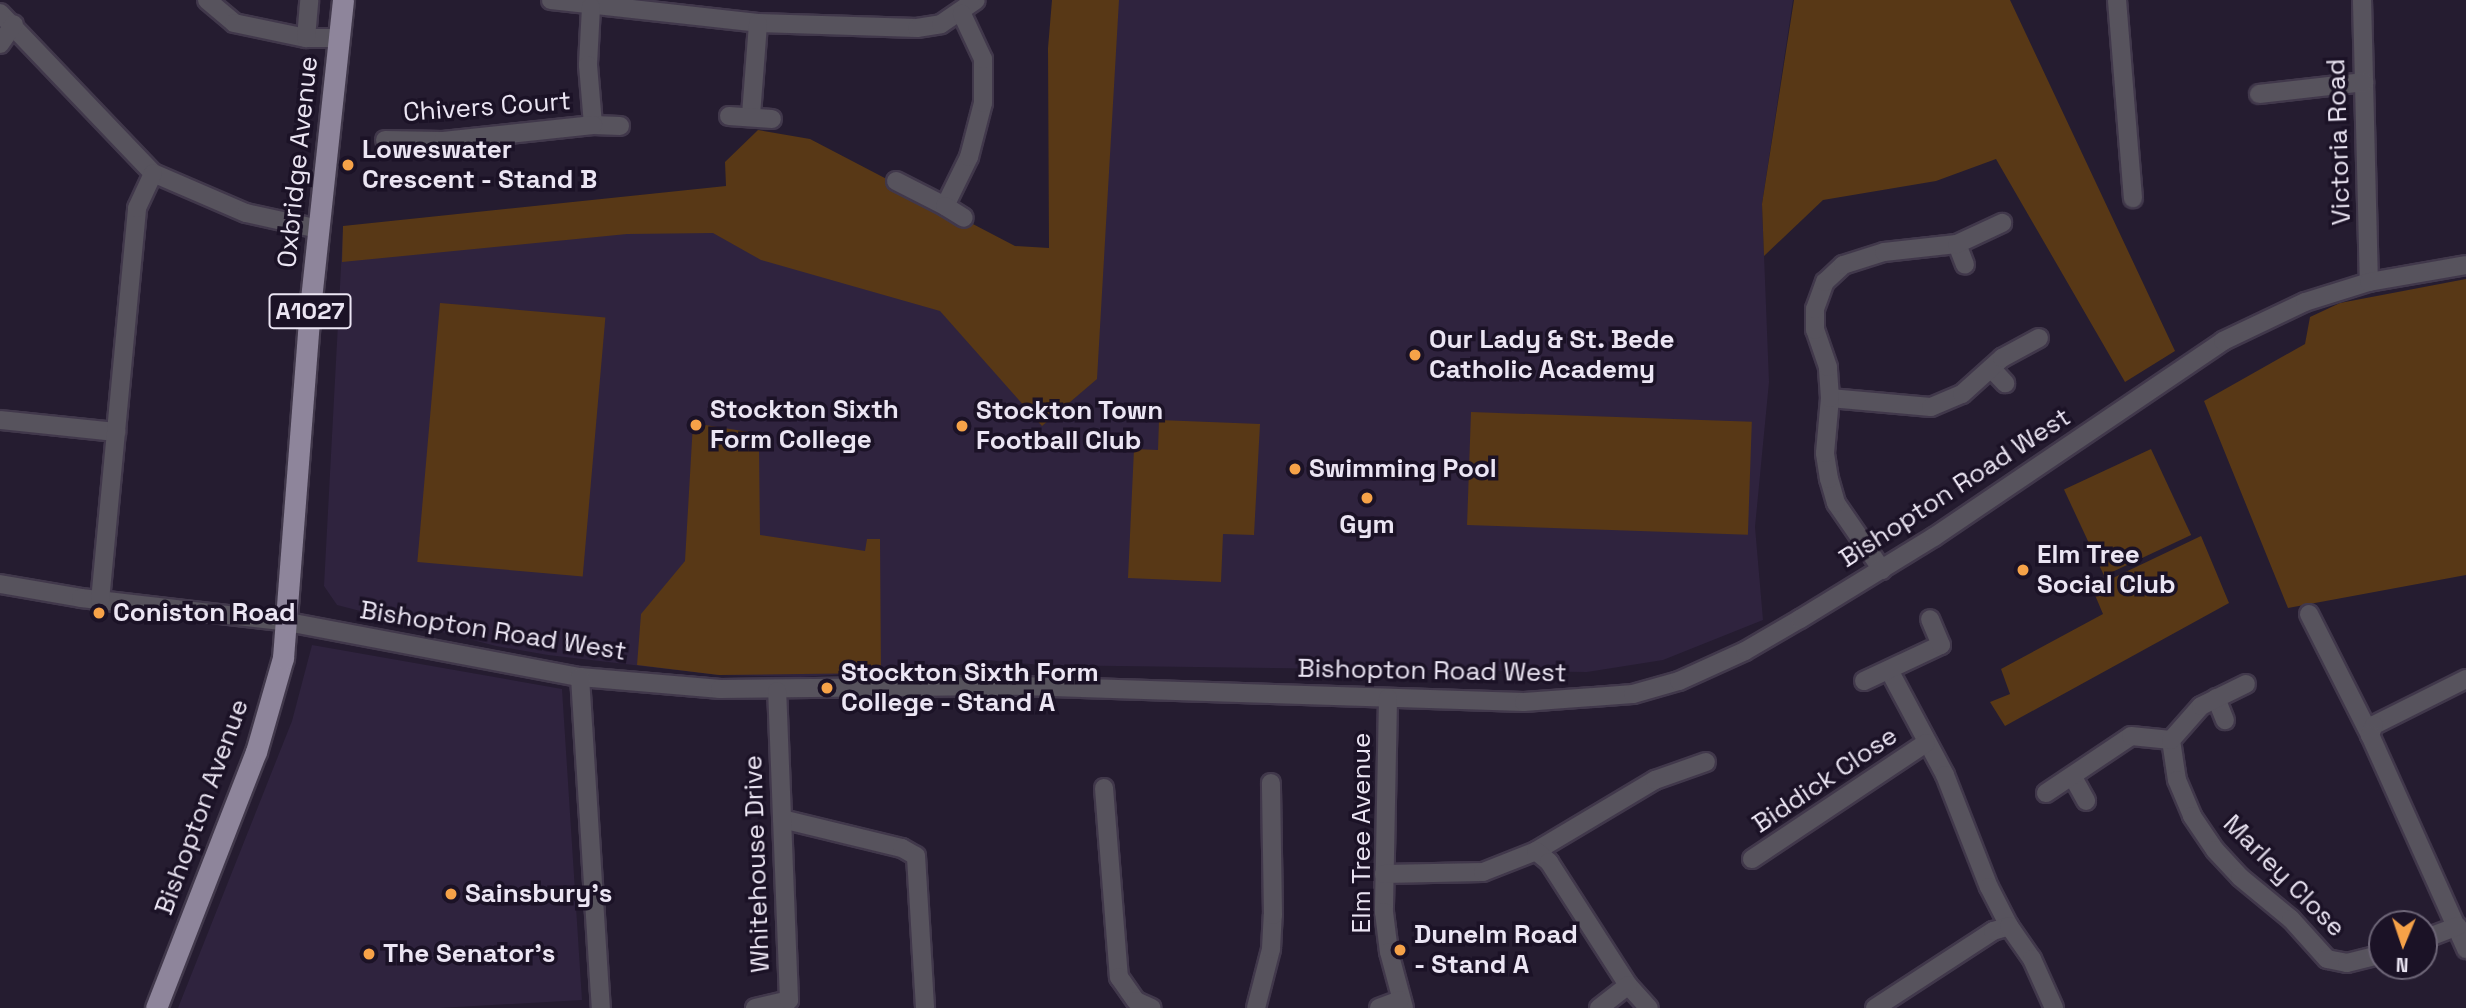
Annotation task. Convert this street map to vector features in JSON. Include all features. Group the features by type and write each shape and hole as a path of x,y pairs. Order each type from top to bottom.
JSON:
{"main road":[{"name":"Oxbridge Avenue","path":"288,622 299,423 343,0"},
{"name":"Bishopton Avenue","path":"156,1008 256,752 283,659 288,622"}],"street":[{"path":"206,0 234,23 306,38 339,38"},
{"name":"Oxbridge Avenue","path":"306,38 309,0"},
{"path":"551,0 591,7 758,23 917,28 941,24 962,14 975,0"},
{"path":"2118,0 2133,198"},
{"name":"Victoria Road","path":"2362,0 2370,282"},
{"name":"Chivers Court","path":"591,7 588,65 593,125"},
{"path":"946,206 969,157 983,103 983,59 962,14"},
{"path":"0,44 7,19"},
{"path":"7,19 105,127 153,173 246,213 319,229"},
{"path":"751,115 758,23"},
{"path":"2259,94 2364,82"},
{"path":"729,116 751,115 772,119"},
{"name":"Chivers Court","path":"384,140 443,141 593,125 620,126"},
{"path":"100,601 137,208 153,173"},
{"path":"896,181 964,218"},
{"path":"1882,570 1836,503 1829,479 1825,453 1830,398 1828,367 1815,330 1815,309 1825,282 1843,265 1862,256 1957,244 2002,223"},
{"path":"1957,244 1965,265"},
{"name":"Bishopton Road West","path":"0,584 100,601 288,622 580,677 777,691 1021,686 1524,702 1633,695 1679,681 1745,651 1882,570 2222,341 2301,304 2370,282 2466,265"},
{"path":"1830,398 1931,407 1962,394 1990,368 2039,338"},
{"path":"1990,368 2005,383"},
{"path":"0,420 116,432"},
{"path":"2309,614 2372,730 2466,949"},
{"path":"1864,681 1941,645 1930,619"},
{"name":"Biddick Close","path":"1889,670 1945,775 1989,887 2009,926 2032,959 2054,1008"},
{"path":"580,677 601,1008"},
{"path":"2372,730 2466,679"},
{"path":"2046,793 2074,779 2132,736 2171,740 2185,719 2216,698 2246,684"},
{"name":"Whitehouse Drive","path":"755,1008 789,1000 777,691"},
{"name":"Elm Tree Avenue","path":"1388,698 1384,874 1388,951 1402,1004"},
{"path":"2216,698 2225,720"},
{"name":"Marley Close","path":"2171,740 2177,780 2192,816 2215,850 2240,877 2291,919 2327,959 2347,962 2368,957"},
{"name":"Biddick Close","path":"1752,859 1926,743"},
{"path":"1384,874 1470,874 1536,850 1655,780 1706,762"},
{"path":"2074,779 2087,801"},
{"path":"1256,1008 1271,949 1271,783"},
{"path":"1104,788 1115,959 1126,990 1152,1008"},
{"path":"782,818 902,848 916,856 925,1008"},
{"path":"1536,850 1549,862 1628,985 1649,1008"},
{"path":"1875,1008 1993,932 2009,926"},
{"path":"2438,934 2458,926"},
{"path":"1599,1008 1628,985"},
{"path":"1379,1008 1402,1004"}],"shaded area":[{"path":"1052,0 1119,0 1097,379 1042,426 940,311 761,260 713,233 627,234 342,262 343,226 726,186 725,162 758,130 810,139 1015,246 1049,248 1048,48"},
{"name":"Our Lady & St. Bede Catholic Academy","path":"1065,0 1793,0 1762,204 1769,382 1755,527 1763,620 1663,660 1587,672 1041,665 985,660 941,668 801,677 719,675 548,655 496,646 337,605 324,586 343,230 723,200 1063,328"},
{"path":"1794,0 2010,0 2175,351 2125,382 1996,159 1936,181 1823,200 1764,256 1762,204"},
{"path":"2466,279 2466,575 2288,608 2204,401 2305,344 2310,317 2340,303"},
{"path":"440,303 605,317 583,576 417,562"},
{"path":"1471,412 1752,422 1748,535 1467,525"},
{"path":"1159,420 1260,424 1254,535 1223,534 1221,582 1128,578 1134,449 1158,450"},
{"path":"693,423 755,433 755,445 759,448 760,535 865,551 867,539 880,539 881,673 719,675 637,665 641,614 685,561"},
{"path":"2151,449 2191,535 2104,576 2064,490"},
{"path":"2201,536 2229,603 2005,726 1990,702 2010,694 2001,669 2103,614 2092,588"},
{"path":"312,645 562,689 582,1000 439,1008 178,1008 292,721"}],"place":[{"name":"Loweswater Crescent - Stand B","path":"348,165"},
{"name":"Our Lady & St. Bede Catholic Academy","path":"1415,355"},
{"name":"Stockton Sixth Form College","path":"696,425"},
{"name":"Stockton Town Football Club","path":"962,426"},
{"name":"Swimming Pool","path":"1295,469"},
{"name":"Gym","path":"1367,498"},
{"name":"Elm Tree Social Club","path":"2023,570"},
{"name":"Coniston Road","path":"99,613"},
{"name":"Stockton Sixth Form College - Stand A","path":"827,688"},
{"name":"Sainsbury's","path":"451,894"},
{"name":"Dunelm Road - Stand A","path":"1400,950"},
{"name":"The Senator's","path":"369,954"}]}
